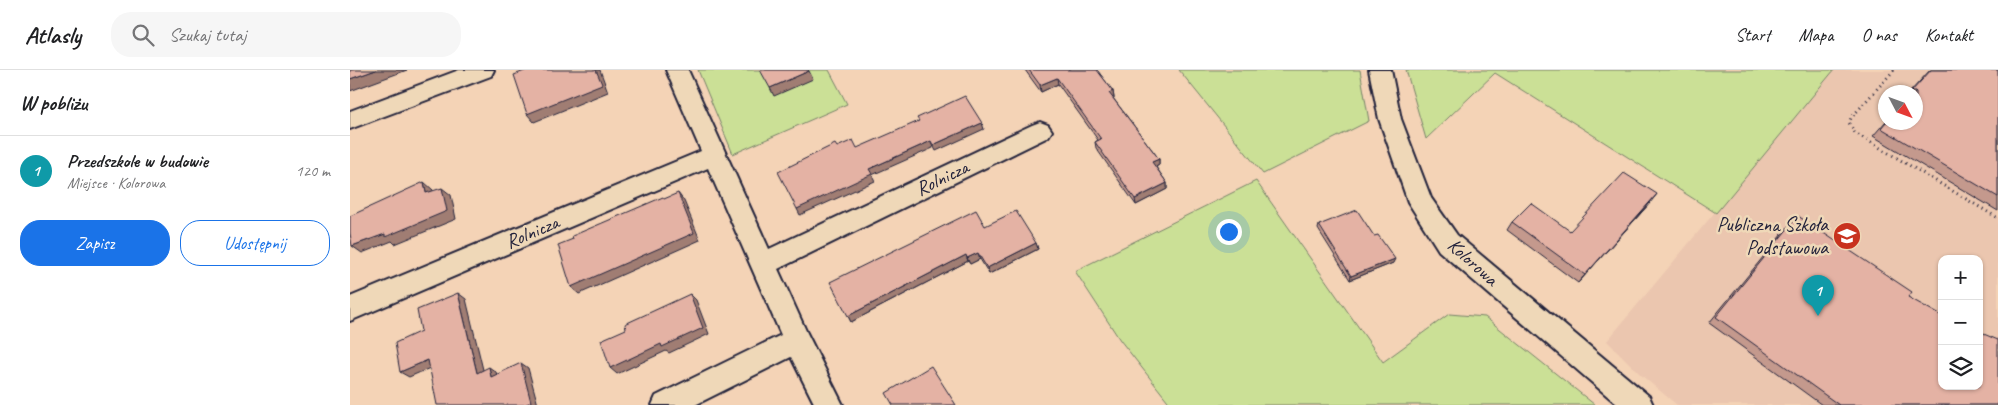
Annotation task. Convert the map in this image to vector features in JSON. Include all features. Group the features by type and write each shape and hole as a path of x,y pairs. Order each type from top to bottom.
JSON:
{"street":[{"path":"350,120 483,70"},
{"path":"678,70 797,341 829,405"},
{"name":"Kolorowa","path":"1380,70 1390,119 1420,202 1448,243 1639,405"},
{"name":"Rolnicza","path":"763,264 1040,131"},
{"name":"Rolnicza","path":"350,309 715,155"},
{"path":"666,405 797,341"}],"path":[{"path":"1894,70 1851,118 1849,123 1854,133 1998,218"}],"shaded area":[{"name":"Publiczna Szkoła Podstawowa","path":"1834,70 1998,70 1998,405 1677,405 1641,375 1607,341"}],"green space":[{"path":"698,70 829,70 847,104 733,154"},
{"path":"1179,70 1360,70 1369,121 1263,174"},
{"path":"1406,70 1834,70 1716,213 1495,73 1426,139"},
{"path":"1256,181 1383,362 1449,314 1485,317 1595,405 1171,405 1120,340 1075,271"}],"building":[{"path":"350,70 376,70 350,79"},
{"path":"527,70 596,70 602,84 527,114 514,75"},
{"path":"760,70 808,70 809,71 770,88"},
{"path":"1029,70 1097,70 1113,91 1109,93 1159,159 1152,162 1167,183 1135,199 1095,142 1101,139 1057,78 1040,85"},
{"path":"1931,70 1998,70 1998,197 1884,130 1923,130 1923,85 1917,85"},
{"path":"965,96 982,123 933,145 931,141 869,169 872,174 797,209 778,172 835,144 837,147 853,140 857,148 919,121 917,118"},
{"path":"1624,173 1657,194 1585,275 1512,222 1531,203 1570,231"},
{"path":"424,182 426,193 442,188 447,211 385,237 385,234 352,246 350,216"},
{"path":"678,193 694,233 571,287 558,245 573,239 572,236 663,197 664,199"},
{"path":"976,210 985,226 1016,211 1036,243 987,268 978,253 967,258 966,255 848,316 830,282"},
{"path":"1357,210 1374,236 1378,235 1395,259 1351,276 1319,225"},
{"path":"1798,216 1912,292 1908,297 1938,314 1938,390 1983,390 1983,334 1998,340 1998,405 1839,405 1716,317"},
{"path":"458,293 477,373 489,367 491,377 521,363 531,402 524,405 437,405 428,360 400,372 395,343 421,331 417,310"},
{"path":"690,294 703,328 662,347 661,344 610,368 601,340 626,329 625,324"},
{"path":"931,366 956,405 893,405 886,393"}],"place":[{"name":"Publiczna Szkoła Podstawowa","path":"1847,236"},
{"name":"Przedszkole w budowie","path":"1818,316"}]}
